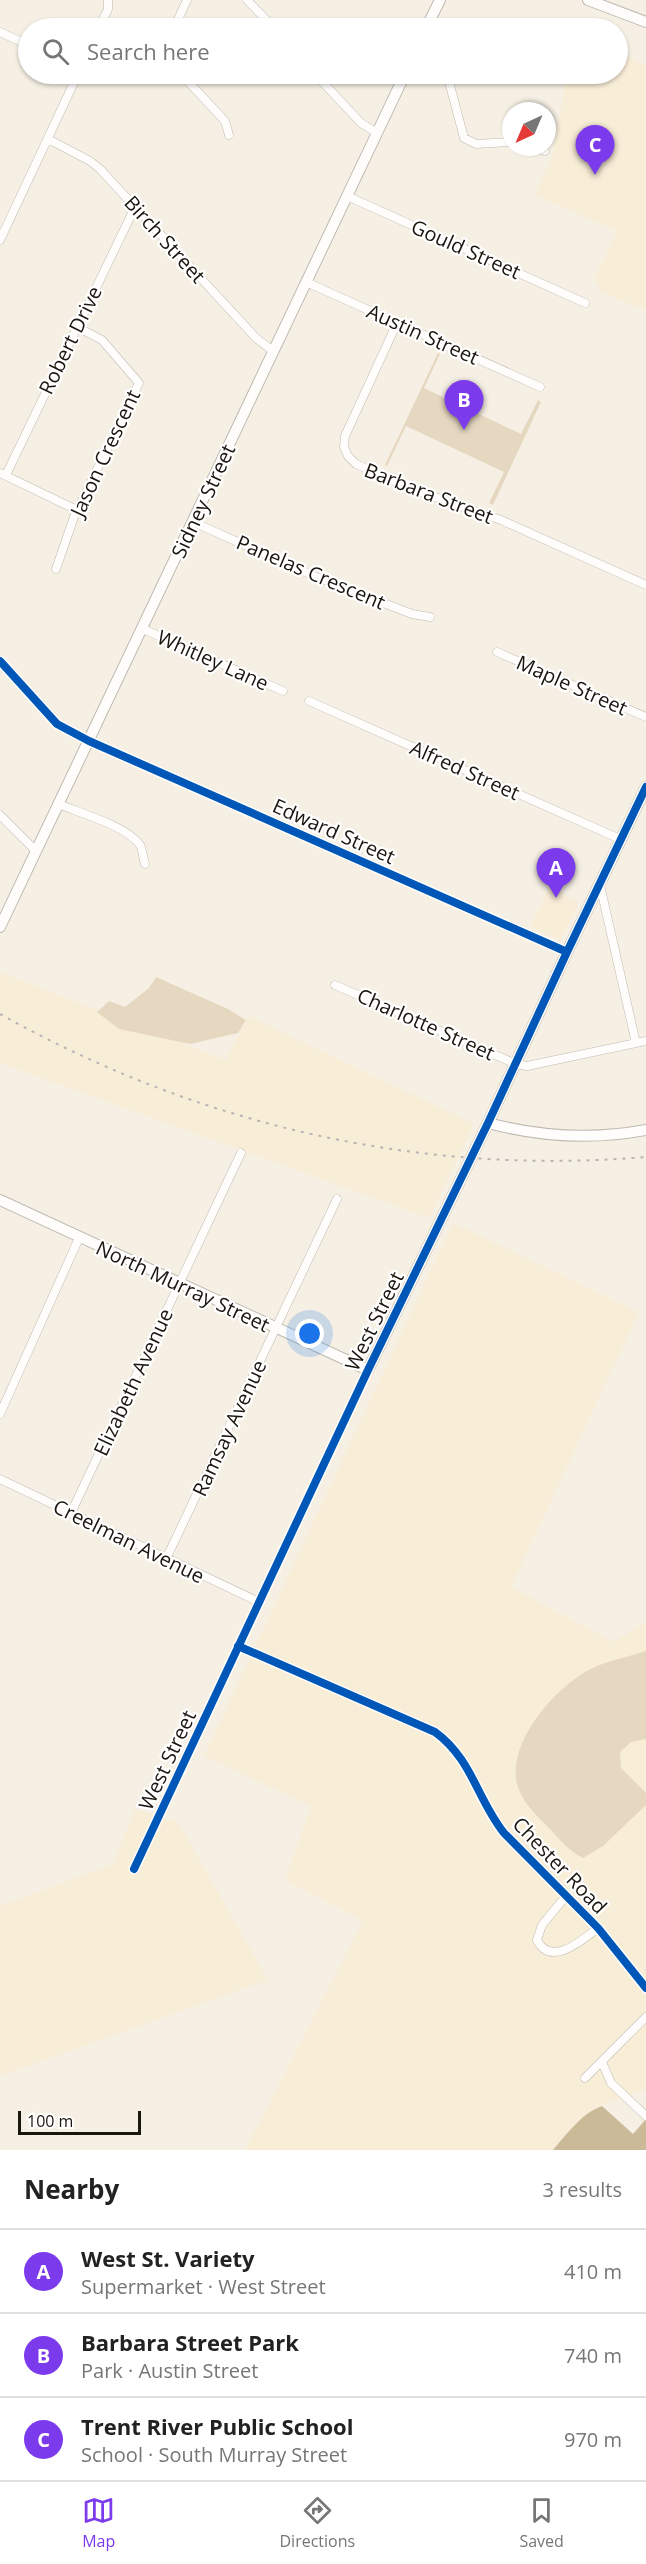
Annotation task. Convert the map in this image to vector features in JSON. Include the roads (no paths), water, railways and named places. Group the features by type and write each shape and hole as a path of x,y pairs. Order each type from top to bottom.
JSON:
{"street":[{"path":"104,18 108,9 108,0"},
{"path":"179,18 188,0"},
{"path":"247,0 264,18"},
{"path":"433,18 440,0"},
{"path":"588,0 646,22"},
{"path":"0,32 18,40"},
{"path":"0,240 73,84"},
{"path":"190,84 225,121 229,135"},
{"path":"324,84 361,123 377,133"},
{"name":"Sidney Street","path":"0,927 400,84"},
{"path":"450,84 464,138 476,144 502,143"},
{"name":"Birch Street","path":"48,140 90,161 136,205 177,254 256,338 273,351"},
{"name":"Gould Street","path":"347,196 585,303"},
{"name":"Robert Drive","path":"3,474 136,205"},
{"name":"Austin Street","path":"306,282 540,387"},
{"name":"Barbara Street","path":"397,323 345,436 344,447 348,456 356,464 412,489 501,520 646,585"},
{"name":"Jason Crescent","path":"56,569 77,510 139,383 102,340 76,327"},
{"path":"3,474 77,510"},
{"name":"Panelas Crescent","path":"193,522 314,576 411,614 430,617"},
{"name":"Whitley Lane","path":"143,629 283,691"},
{"name":"Maple Street","path":"497,652 646,717"},
{"name":"Edward Street","path":"0,661 57,724 89,741 567,952"},
{"name":"Alfred Street","path":"309,701 621,839"},
{"name":"West Street","path":"134,1869 368,1370 488,1123 646,787"},
{"path":"58,804 119,829 134,839 143,851 145,864"},
{"path":"0,815 36,850"},
{"path":"600,885 636,1043"},
{"name":"Charlotte Street","path":"335,985 516,1064"},
{"path":"516,1064 527,1066 646,1041"},
{"path":"488,1123 521,1132 569,1136 611,1136 646,1130"},
{"name":"Elizabeth Avenue","path":"71,1513 241,1153"},
{"name":"Ramsay Avenue","path":"166,1559 337,1199"},
{"name":"North Murray Street","path":"0,1200 368,1370"},
{"path":"0,1414 79,1238"},
{"name":"Creelman Avenue","path":"0,1479 259,1602"},
{"name":"Chester Road","path":"238,1646 435,1732 451,1744 464,1760 498,1826 598,1928 646,1988"},
{"name":"Chester Road","path":"566,1896 542,1925 537,1940 540,1946 550,1953 558,1953 598,1928"},
{"path":"585,2078 646,2017"},
{"path":"602,2062 611,2083 646,2116"}],"railway":[{"path":"0,1014 76,1053 153,1086 232,1113 312,1134 394,1149 477,1158 561,1161 646,1157"}],"place":[{"name":"Trent River Public School","path":"595,175"},
{"name":"Barbara Street Park","path":"464,430"},
{"name":"West St. Variety","path":"556,898"}]}
